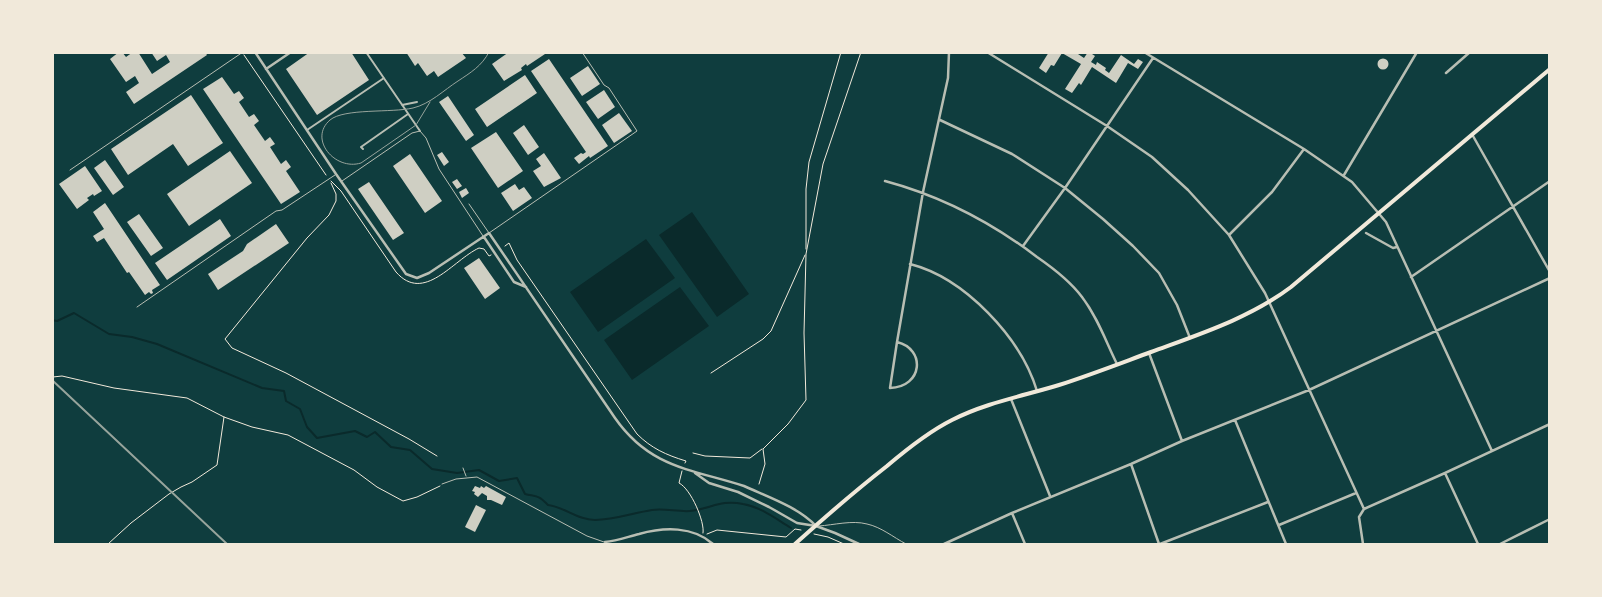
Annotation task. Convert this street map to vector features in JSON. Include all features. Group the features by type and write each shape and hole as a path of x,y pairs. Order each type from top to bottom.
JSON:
{"main road":[{"path":"795,544 866,482 931,432 973,411 1190,338 1270,303 1473,136 1550,69"}],"street":[{"path":"254,52 400,267 409,276 418,278 430,273 489,232 615,418 633,441 663,461 751,489 806,516 816,526"},
{"path":"266,69 291,52"},
{"path":"366,52 420,132"},
{"path":"897,342 906,344 913,351 917,362 916,373 909,383 899,388 890,388 892,379 897,342 910,264 923,192 948,78 949,52"},
{"path":"986,52 1107,126 1160,164 1188,190 1229,235 1258,280 1270,303 1364,509"},
{"path":"1144,52 1304,149 1352,182 1386,222 1492,451"},
{"path":"1344,175 1417,52"},
{"path":"1446,73 1470,52"},
{"path":"1023,246 1065,188 1152,58"},
{"path":"307,130 384,78"},
{"path":"402,105 417,102"},
{"path":"363,149 361,146 408,114"},
{"path":"940,120 1012,154 1065,188 1103,219 1159,273 1177,305 1190,338"},
{"path":"1473,136 1550,272"},
{"path":"1229,235 1272,192 1304,149"},
{"path":"885,181 923,192 989,224 1058,272 1082,296 1100,325 1117,364"},
{"path":"1410,277 1550,181"},
{"path":"1366,233 1394,248 1397,247"},
{"path":"483,236 514,282 527,288"},
{"path":"910,264 919,266 954,285 991,316 1008,334 1023,357 1037,391"},
{"path":"944,544 1012,512 1309,390 1550,278"},
{"path":"1149,352 1182,441"},
{"path":"1011,399 1050,496"},
{"path":"1235,420 1286,544"},
{"path":"1363,544 1359,517 1364,509 1550,424"},
{"path":"1131,464 1160,544 1269,502"},
{"path":"692,471 709,483 738,492 796,523 816,526 859,544"},
{"path":"1445,473 1478,544"},
{"path":"1279,525 1356,493"},
{"path":"1012,512 1025,544"},
{"path":"1500,544 1550,519"},
{"path":"605,542 614,542 637,534 661,530 690,531 702,536 713,544"}],"lane":[{"path":"469,204 489,232 638,131 582,52"},
{"path":"70,170 243,53"},
{"path":"341,181 412,133 420,132 426,138 439,169 483,236"},
{"path":"137,307 276,211 282,210 336,174"},
{"path":"463,469 466,476"},
{"path":"442,484 466,476 479,477 587,536 605,542"},
{"path":"816,526 846,523 867,524 882,529 906,544"}],"path":[{"path":"693,453 705,456 750,458 763,449 788,424 806,400 804,332 806,189 809,162 841,52"},
{"path":"711,373 763,339 771,330 806,254 823,164 861,52"},
{"path":"243,53 329,179 336,194 335,206 329,215 307,238 225,339 232,348 286,373 410,439 431,454 437,456"},
{"path":"502,248 509,243 517,260 628,424 652,447 685,462"},
{"path":"441,274 479,248 484,249 490,256"},
{"path":"53,377 62,376 114,388 187,398 224,417 252,427 288,435 354,470 377,487 403,501 416,497 442,484"},
{"path":"108,544 131,523 169,494 218,466 224,417"},
{"path":"759,484 765,464 763,449"},
{"path":"683,471 679,483 685,487 702,518 704,529 702,536"},
{"path":"702,536 717,530 786,537 794,529 799,530"},
{"path":"818,535 844,544"}],"water":[{"path":"692,212 749,294 717,317 659,235"},
{"path":"646,239 675,278 598,332 570,292"},
{"path":"680,287 709,326 632,380 604,340"}],"building":[{"path":"119,52 122,52 126,57 133,52 138,52 152,74 170,62 166,55 157,61 151,52 205,52 207,55 134,104 126,92 139,83 135,76 126,82 110,59"},
{"path":"310,52 351,52 369,80 317,115 286,69"},
{"path":"406,52 461,52 466,58 438,77 434,71 427,76 418,63 415,66"},
{"path":"509,52 544,52 545,54 527,66 526,64 521,68 522,70 504,81 492,64"},
{"path":"1049,52 1075,52 1084,58 1089,52 1095,56 1091,62 1096,65 1097,62 1106,68 1105,70 1109,73 1121,55 1134,64 1138,59 1143,62 1138,69 1128,63 1116,83 1092,67 1081,85 1079,83 1072,93 1065,89 1081,64 1062,53 1054,66 1051,65 1046,73 1039,68"},
{"path":"549,59 608,146 590,158 589,156 579,164 574,158 586,152 531,71"},
{"path":"1381,59 1385,59 1388,64 1387,68 1381,69 1378,66 1378,62"},
{"path":"588,66 600,84 582,96 570,78"},
{"path":"525,75 537,93 487,127 475,109"},
{"path":"222,77 234,94 239,91 244,98 239,102 249,117 254,114 259,121 254,125 265,141 270,137 275,144 270,147 281,164 286,160 291,167 286,171 300,192 281,204 203,89"},
{"path":"604,90 615,107 598,119 586,102"},
{"path":"191,95 223,143 188,166 173,144 128,175 111,149"},
{"path":"448,96 474,135 466,141 439,102"},
{"path":"619,113 632,131 614,143 602,125"},
{"path":"524,125 539,147 528,155 513,133"},
{"path":"496,132 523,171 498,188 471,148"},
{"path":"230,151 252,183 189,226 167,194"},
{"path":"442,152 449,162 444,166 437,155"},
{"path":"544,153 561,178 544,187 533,171 541,166 536,159"},
{"path":"410,154 442,201 425,213 393,166"},
{"path":"105,160 124,187 113,195 94,168"},
{"path":"85,166 102,191 87,198 89,200 77,209 59,184"},
{"path":"457,179 462,186 457,189 452,182"},
{"path":"369,182 404,233 393,240 358,189"},
{"path":"515,184 519,190 524,187 532,198 513,211 501,193"},
{"path":"466,188 469,193 462,198 459,192"},
{"path":"105,203 160,285 152,290 153,293 149,292 145,295 129,272 127,273 104,238 97,242 93,236 104,229 93,212"},
{"path":"139,214 163,248 151,256 127,222"},
{"path":"220,219 231,236 167,280 155,263"},
{"path":"276,224 289,243 218,290 208,274 243,251 247,244"},
{"path":"479,258 500,288 485,299 464,268"},
{"path":"475,486 484,488 486,486 506,497 502,505 487,500 487,496 482,493 478,497 472,491"},
{"path":"476,505 486,510 475,532 465,527"}],"waterway":[{"path":"52,320 57,321 74,313 109,334 132,337 157,344 262,388 284,391 286,401 300,409 307,427 317,438 355,431 367,437 375,432 391,447 410,450 432,469 457,473 479,470 499,481 517,478 525,494 538,497 548,505 582,518 602,520 645,511 690,511 722,503 735,503 756,508 791,528"}],"tram line":[{"path":"430,102 416,125 361,163 351,164 342,162 334,158 323,144 324,128 330,120 337,116 357,112 404,109 419,106 431,100 471,72 483,61 489,52"}],"railway":[{"path":"52,380 227,544"}]}
